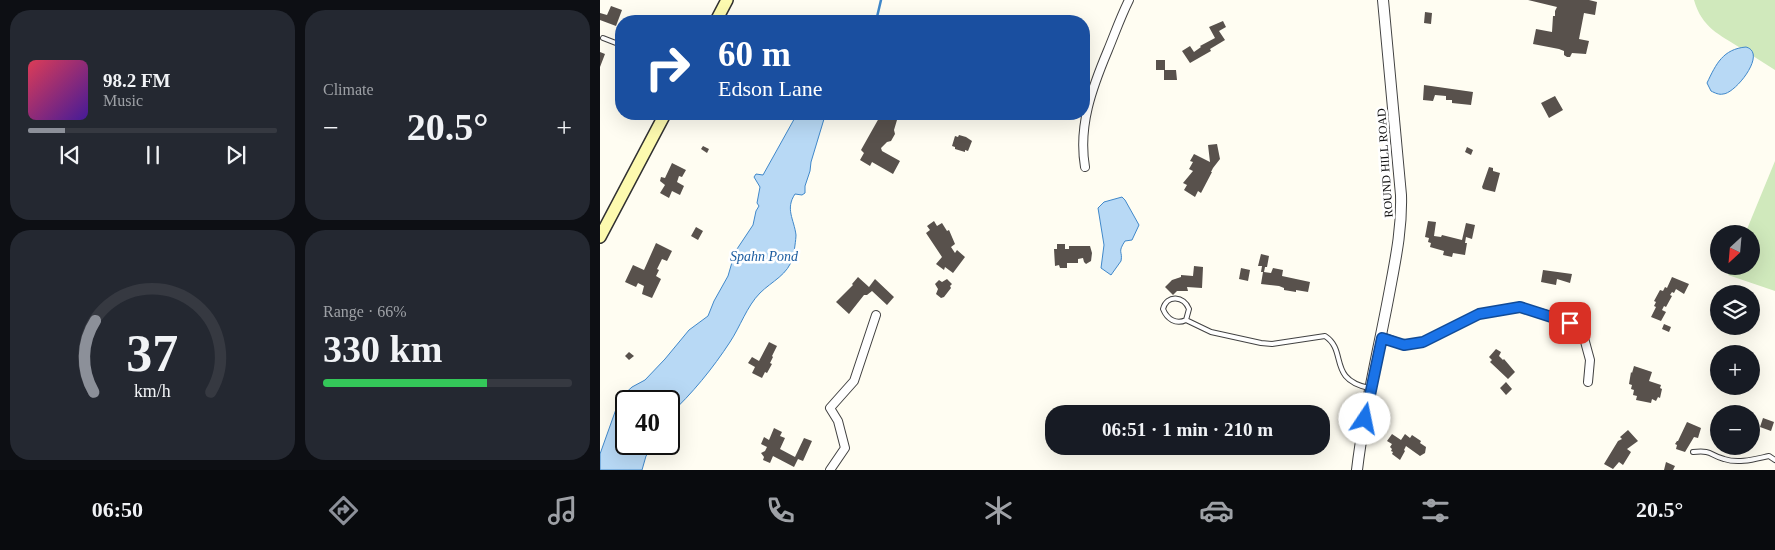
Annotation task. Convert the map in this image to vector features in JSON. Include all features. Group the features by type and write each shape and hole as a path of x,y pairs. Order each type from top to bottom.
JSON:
{"main road":[{"path":"719,15 727,0"},
{"path":"600,237 662,120"}],"street":[{"path":"1090,96 1130,0"},
{"name":"ROUND HILL ROAD","path":"1357,470 1402,222 1383,0"},
{"path":"1085,120 1082,144 1085,167"},
{"path":"1382,338 1404,345 1423,342 1479,314 1520,307 1582,327 1590,360 1588,382"},
{"path":"830,470 845,448 838,421 830,408 854,381 876,315"}],"lane":[{"path":"603,38 615,43"},
{"path":"1186,320 1189,309 1186,302 1177,298 1166,301 1163,308 1175,322 1186,320 1211,332 1272,344 1325,336 1332,342 1342,372 1346,377 1354,384 1371,389"},
{"path":"1694,452 1708,451 1724,460 1743,462 1769,456 1775,460"}],"green space":[{"path":"1694,0 1775,0 1775,70 1712,29 1697,10"},
{"path":"1775,161 1775,291 1728,275 1760,275 1760,225 1749,225"}],"water":[{"path":"1746,47 1752,51 1752,65 1741,81 1735,88 1723,94 1711,91 1707,83 1717,64 1731,51"},
{"name":"Spahn Pond","path":"794,120 824,120 811,162 805,193 802,195 795,194 792,199 790,209 796,235 791,263 787,269 755,298 734,336 717,361 680,405 680,390 629,390 645,380 689,330 708,316 728,276 735,252 753,225 759,206 757,203 760,187 754,177 756,174 763,175"},
{"path":"1122,197 1139,225 1132,240 1125,241 1121,250 1121,261 1111,275 1101,268 1104,245 1098,208 1104,202"},
{"name":"Spahn Pond","path":"615,412 615,455 647,455 642,470 600,470 600,454"}],"building":[{"path":"1528,0 1589,0 1597,2 1595,15 1584,13 1579,39 1589,41 1586,54 1572,53 1570,57 1567,57 1564,55 1564,51 1559,49 1533,44 1536,29 1552,32 1553,16 1555,16 1557,7"},
{"path":"611,6 622,10 620,15 615,15 615,26 600,20 600,13 607,15"},
{"path":"1425,12 1432,13 1431,24 1424,23"},
{"path":"1223,21 1226,27 1219,31 1225,40 1210,49 1211,51 1190,63 1182,51 1190,46 1194,52 1200,46 1215,38 1209,27"},
{"path":"600,52 605,54 600,67"},
{"path":"1156,60 1165,60 1165,70 1156,70"},
{"path":"1164,70 1176,70 1177,80 1164,80"},
{"path":"1424,85 1473,92 1471,105 1452,103 1452,100 1446,100 1446,96 1435,95 1433,101 1423,100"},
{"path":"1555,96 1563,110 1549,118 1541,103"},
{"path":"878,120 897,120 894,130 895,134 891,141 881,148 882,151 900,161 893,174 872,162 870,166 860,160 864,153 861,150"},
{"path":"959,135 972,141 968,151 955,149 952,146 955,136 958,137"},
{"path":"1217,144 1220,159 1213,168 1201,193 1198,191 1195,197 1184,190 1187,185 1183,183 1193,171 1189,169 1193,162 1190,161 1194,154 1210,162 1208,145"},
{"path":"703,146 709,149 707,153 701,149"},
{"path":"1467,147 1473,150 1471,155 1465,152"},
{"path":"672,163 686,170 682,177 679,176 677,182 684,186 680,195 672,191 669,198 660,193 665,185 660,181 661,177 665,178"},
{"path":"1489,167 1493,168 1493,171 1500,173 1495,192 1483,189 1482,187"},
{"path":"934,221 937,226 942,223 947,231 949,230 955,244 951,247 955,253 957,250 965,257 953,273 945,267 944,270 936,264 942,257 926,233 930,230 927,226"},
{"path":"1428,221 1436,222 1434,236 1441,237 1442,235 1462,240 1466,223 1475,225 1472,239 1466,237 1465,255 1453,253 1452,257 1443,255 1444,251 1430,247 1429,238 1425,237"},
{"path":"696,227 703,231 698,240 691,236"},
{"path":"656,243 672,251 667,261 662,259 657,269 659,270 656,276 661,279 652,298 642,294 644,286 638,283 636,287 625,282 633,265 644,270"},
{"path":"1057,244 1065,244 1065,249 1069,249 1069,246 1090,246 1092,253 1091,261 1086,264 1083,258 1078,259 1078,263 1067,263 1067,268 1060,268 1059,265 1055,266 1054,249 1057,249"},
{"path":"1261,254 1269,256 1264,272 1271,273 1273,268 1283,270 1282,276 1310,282 1308,292 1284,290 1284,288 1279,286 1261,284 1262,266 1258,266"},
{"path":"1194,266 1203,267 1202,288 1187,287 1188,291 1177,291 1173,295 1165,287 1172,280 1181,277 1181,275 1193,276"},
{"path":"1241,268 1250,270 1248,281 1239,279"},
{"path":"1543,270 1572,274 1570,283 1557,279 1556,285 1541,282"},
{"path":"858,277 869,287 875,279 894,297 887,305 872,291 864,295 849,314 836,302 853,285"},
{"path":"1672,277 1689,284 1684,294 1676,289 1674,293 1672,292 1666,307 1664,306 1662,310 1666,312 1661,321 1651,317 1656,307 1654,306 1656,302 1654,301 1660,290 1663,291 1665,287 1667,288"},
{"path":"947,279 952,284 951,288 941,298 936,294 938,289 935,284 939,280 942,282"},
{"path":"1664,324 1671,327 1669,332 1662,329"},
{"path":"769,342 777,346 770,363 772,364 762,378 752,373 755,367 748,363 752,357 759,361"},
{"path":"1496,349 1501,352 1499,356 1515,372 1508,379 1490,362 1492,360 1489,357"},
{"path":"629,352 634,356 629,360 625,356"},
{"path":"1634,366 1652,372 1649,381 1661,385 1660,398 1658,397 1656,401 1652,399 1651,403 1636,400 1637,396 1633,395 1634,390 1631,389 1632,385 1629,384"},
{"path":"1506,382 1512,389 1506,395 1500,388"},
{"path":"1763,418 1774,422 1771,431 1760,427"},
{"path":"1687,422 1701,428 1698,438 1694,437 1685,452 1676,449 1677,445 1675,444"},
{"path":"774,428 782,432 780,436 785,438 780,449 795,457 804,438 812,441 803,461 798,459 794,467 773,456 770,463 763,460 764,457 761,453 767,447 761,444 764,437 769,440"},
{"path":"1628,430 1638,441 1627,449 1631,452 1623,465 1619,462 1613,469 1604,464 1618,441 1622,439 1620,437"},
{"path":"1392,434 1401,440 1405,434 1410,438 1412,435 1426,447 1425,453 1420,456 1406,446 1400,460 1392,454 1393,452 1390,447 1392,444 1387,441"},
{"path":"1666,462 1675,466 1673,470 1664,470"}],"waterway":[{"path":"877,15 881,0"}],"route":[{"path":"1365,419 1382,338 1404,345 1423,342 1479,314 1520,307 1570,323"}]}
